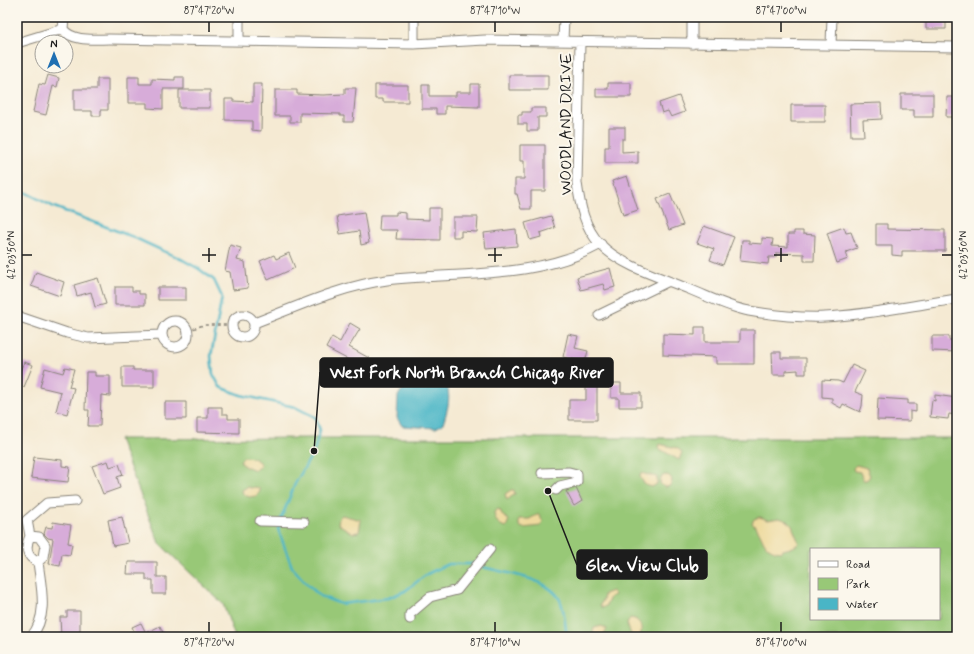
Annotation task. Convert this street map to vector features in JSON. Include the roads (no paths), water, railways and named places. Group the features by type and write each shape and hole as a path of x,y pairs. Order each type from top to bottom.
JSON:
{"street":[{"path":"64,17 64,31"},
{"path":"239,17 239,41"},
{"path":"414,17 414,44"},
{"path":"563,41 564,17"},
{"path":"692,17 692,44"},
{"path":"831,45 832,17"},
{"path":"17,43 64,31 71,36 87,38 239,41 414,44 485,40 957,48"},
{"name":"WOODLAND DRIVE","path":"580,42 577,182 582,214 590,230 601,244 632,265 667,282 732,307 749,311 800,316 862,314 957,299"},
{"path":"254,323 361,285 386,280 526,269 587,252 601,244"},
{"path":"599,315 667,282"},
{"path":"242,315 249,317 254,323 253,330 246,337 235,335 228,325 235,318 242,315"},
{"path":"17,316 67,333 88,338 162,335"},
{"path":"171,321 180,322 188,331 185,341 178,346 166,343 162,335 164,327 171,321"},
{"path":"542,473 569,472 577,474 577,482 560,486 556,490"},
{"path":"38,562 28,553 26,544 30,536 27,520 47,503 75,501"},
{"path":"264,521 304,522"},
{"path":"30,536 39,537 45,545 44,557 38,562"},
{"path":"410,619 410,614 430,597 456,590 488,552"},
{"path":"30,637 40,622 42,612 38,562"}],"water":[{"path":"436,381 444,382 447,387 449,397 443,424 436,428 402,426 397,418 398,396 401,391 409,386"}],"waterway":[{"path":"17,188 54,207 133,237 183,260 214,280 222,297 211,356 213,374 220,387 241,395 295,407 315,417 320,430 314,451 295,484 281,519"},
{"path":"280,524 278,529 292,567 320,596 341,604 388,598 405,591 427,574 448,564 474,564"},
{"path":"479,566 536,581 554,592 562,604 567,637"}],"place":[{"name":"West Fork North Branch Chicago River","path":"314,451"},
{"name":"Glen View Club","path":"548,491"}]}
